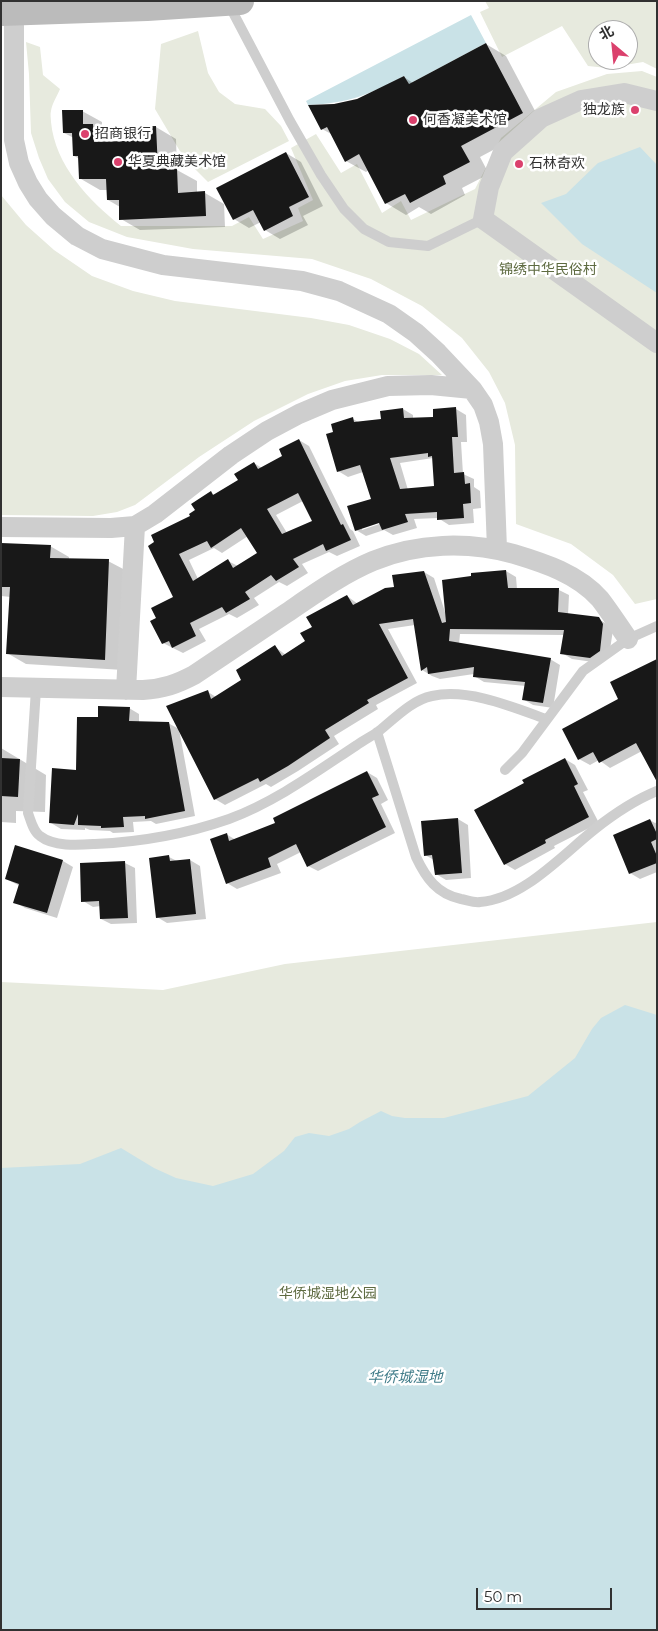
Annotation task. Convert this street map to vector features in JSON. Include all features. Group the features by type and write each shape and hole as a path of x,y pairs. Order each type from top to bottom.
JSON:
{"main road":[{"path":"8,12 234,2"}],"street":[{"path":"8,12 8,141 28,183 38,199 77,236 102,249 163,265 302,281 339,291 390,314 416,333 472,389 482,405 489,422 493,444 497,549"},
{"path":"657,101 624,93 581,100 541,118 503,152 489,187 483,219 657,343"},
{"path":"1,527 111,528 135,526 155,514 231,455 299,414 332,400 388,386 432,385 472,389"},
{"path":"126,690 135,526"},
{"path":"1,687 126,690 158,689 176,684 194,675 320,590 372,561 427,547 461,545 497,549 538,561 572,576 599,598 628,639"}],"lane":[{"path":"234,2 290,121 321,176 344,209 364,229 389,242 428,246 483,219"},
{"path":"505,770 522,753 583,671 628,639 657,626"},
{"path":"36,689 28,813 32,826 39,836 53,842 82,845 118,843 160,837 196,829 230,818 296,785 377,732 419,701 432,696 446,694 482,698 546,719"},
{"path":"377,732 416,857 425,875 439,890 456,898 478,902 500,898 520,889 595,828 625,808 657,791"}],"green space":[{"path":"485,1 657,1 657,69 643,62 638,63 638,20 588,20 588,66 562,26 502,57 480,12 489,8"},
{"path":"198,31 208,73 219,92 235,104 265,109 281,126 289,141 208,182 184,158 155,109 161,44"},
{"name":"锦绣中华民俗村","path":"26,42 40,47 43,75 60,89 52,106 51,122 59,153 66,167 97,205 121,226 232,226 249,217 263,239 303,221 298,208 313,200 291,148 316,134 341,173 357,164 382,213 401,201 411,220 475,189 501,138 556,92 607,74 642,71 657,77 657,599 635,604 613,575 571,544 516,524 515,445 505,403 489,372 462,338 422,306 371,279 312,259 193,249 127,237 89,222 65,202 48,179 31,133"},
{"path":"1,195 26,225 54,250 92,276 133,291 175,301 311,318 349,325 390,339 419,354 442,375 382,375 345,381 308,394 254,421 199,457 135,505 117,512 93,516 1,515"},
{"name":"华侨城湿地","path":"657,922 657,1630 1,1630 1,982 163,990 285,964"}],"water":[{"path":"471,15 486,43 409,84 404,76 358,97 308,105 306,101"},
{"path":"640,147 657,165 657,293 582,244 541,203 566,194 598,163"},
{"name":"华侨城湿地","path":"625,1005 657,1015 657,1630 1,1630 1,1168 80,1164 121,1148 154,1168 176,1178 213,1186 253,1174 284,1151 295,1137 309,1133 329,1136 349,1129 381,1111 392,1116 405,1118 444,1118 528,1096 575,1058 592,1029 601,1018"}],"building":[{"name":"何香凝美术馆","path":"486,43 523,113 461,146 470,162 443,176 446,184 410,203 405,194 385,204 359,154 345,162 327,127 321,130 308,105 334,104 357,99 404,76 409,84"},
{"name":"华夏典藏美术馆","path":"62,110 83,110 83,124 93,124 94,142 125,141 125,127 156,126 158,169 177,168 178,193 205,191 206,216 119,220 119,200 107,200 106,179 79,179 78,156 73,156 72,133 63,133"},
{"path":"286,152 309,197 289,207 293,216 264,231 253,210 233,220 216,188"},
{"path":"456,407 458,437 452,437 454,473 464,472 465,484 470,483 471,503 463,504 464,518 437,520 437,512 405,514 408,522 382,530 379,523 355,531 347,506 371,499 360,465 337,472 326,434 333,432 331,424 353,417 354,422 381,419 380,411 403,408 404,418 433,417 433,409","holes":["428,453 428,457 432,456 434,486 400,489 390,458"]},
{"path":"299,439 341,525 343,524 351,540 326,551 323,544 293,559 299,567 276,581 271,575 245,592 250,599 226,613 222,607 190,623 196,636 172,648 169,641 162,644 150,621 156,618 151,608 173,597 148,546 154,542 151,535 190,516 189,514 195,510 191,504 211,491 213,495 238,480 234,474 254,462 258,469 282,456 279,449","holes":["298,493 312,521 282,534 267,509","241,528 257,553 233,568 228,559 193,581 179,554 207,541 211,548"]},
{"path":"1,543 51,545 50,558 109,559 105,660 6,654 10,587 1,587"},
{"path":"506,570 508,588 559,588 558,612 599,617 603,624 600,651 590,658 560,654 564,630 450,629 449,641 551,658 543,703 522,700 525,682 473,677 474,667 428,674 427,667 421,671 413,619 379,624 408,678 367,700 369,703 325,730 330,738 288,766 260,782 258,778 214,800 166,706 208,690 211,699 241,680 236,670 275,645 282,656 305,641 300,633 312,627 306,617 347,595 353,605 385,588 394,587 392,575 424,571 442,623 446,622 442,580 471,576 471,573"},
{"path":"657,659 657,782 636,743 599,763 593,752 578,760 562,729 618,699 610,682"},
{"path":"98,706 130,707 129,721 169,722 185,811 145,819 145,816 123,817 124,827 101,828 101,826 78,825 78,814 74,825 49,823 52,768 76,770 77,717 98,717"},
{"path":"1,758 20,759 18,797 1,796"},
{"path":"565,758 578,784 574,786 589,817 545,840 546,843 504,865 474,810 524,783 522,780"},
{"path":"367,771 379,795 372,798 386,827 307,867 296,844 268,858 271,867 226,884 210,839 227,833 229,841 275,823 273,818"},
{"path":"458,818 462,873 435,875 432,855 424,856 421,821"},
{"path":"650,819 657,834 657,839 651,842 657,856 657,863 629,874 613,835"},
{"path":"15,845 63,860 47,913 13,903 19,884 5,879"},
{"path":"169,855 170,861 190,859 196,914 156,918 149,858"},
{"path":"125,861 128,918 100,919 99,901 81,902 80,863"}],"place":[{"name":"独龙族","path":"635,110"},
{"name":"何香凝美术馆","path":"413,120"},
{"name":"招商银行","path":"85,134"},
{"name":"华夏典藏美术馆","path":"118,162"},
{"name":"石林奇欢","path":"519,164"}],"park label":[{"name":"华侨城湿地公园","path":"328,1294"}]}
